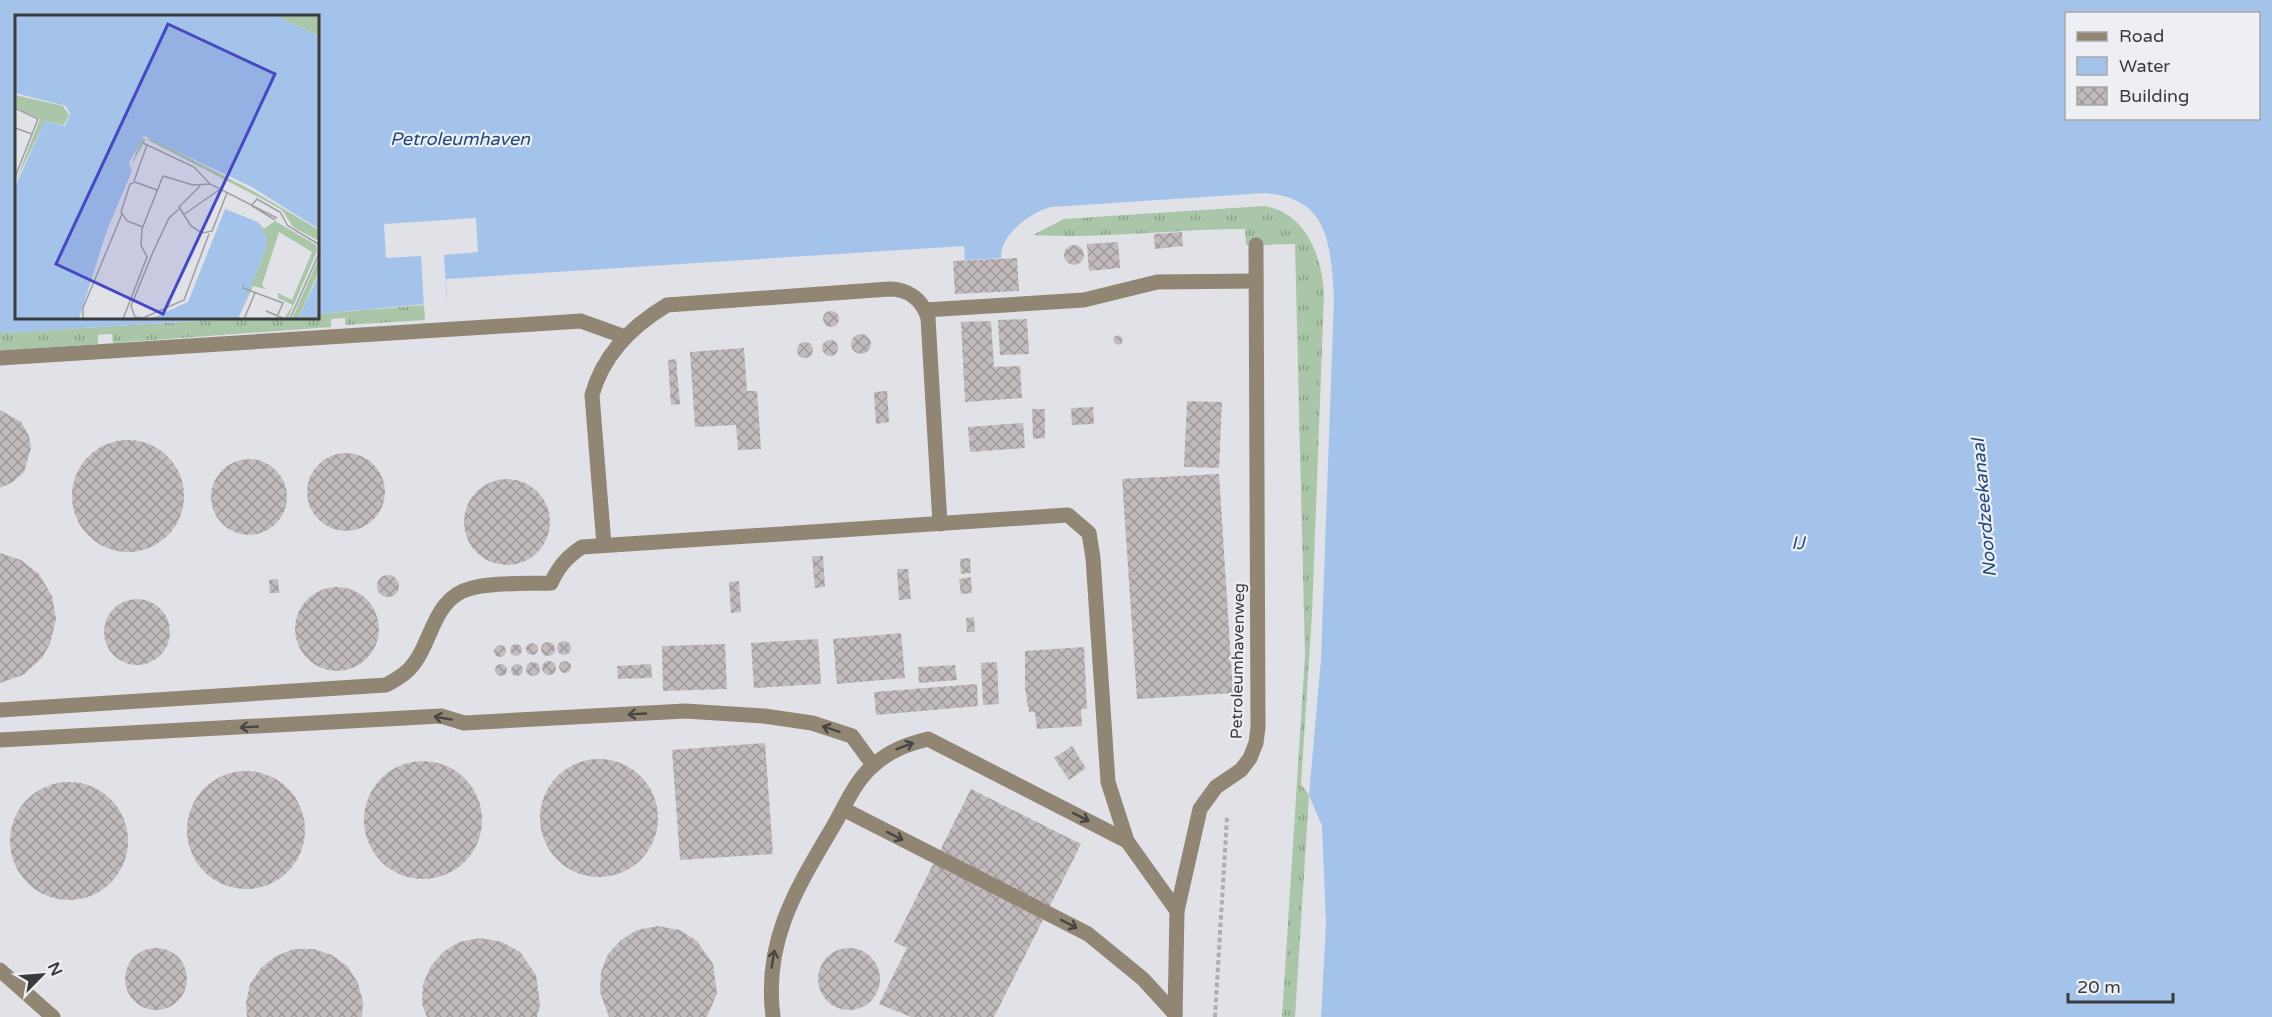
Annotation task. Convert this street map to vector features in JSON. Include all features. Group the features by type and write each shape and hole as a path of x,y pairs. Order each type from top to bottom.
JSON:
{"lane":[{"name":"Petroleumhavenweg","path":"1175,1016 1177,911 1200,809 1216,787 1229,780 1250,758 1256,743 1258,727 1256,245"},
{"path":"926,310 1084,300 1157,282 1256,281"},
{"path":"604,546 592,395 597,375 626,337 644,319 667,305 889,288 907,292 926,310 940,524"},
{"path":"0,358 581,321 626,337"},
{"path":"0,710 386,685 404,674 416,661 430,626 453,598 471,588 551,583 568,556 582,547 1068,515 1089,533 1093,558 1108,782 1127,841 1177,911"},
{"path":"0,740 441,716 464,723 685,711 764,716 812,723 852,736 873,765"},
{"path":"773,1017 771,972 783,917 795,892 859,782 873,765 890,752 928,739 1127,841"},
{"path":"843,809 1088,934 1143,980 1175,1016"},
{"path":"0,970 53,1017"}],"path":[{"path":"1215,1017 1229,780"}],"green space":[{"path":"1264,206 1290,217 1309,238 1320,265 1324,294 1312,614 1301,784 1309,795 1295,1017 1282,1017 1305,656 1295,244 1246,245 1245,229 1086,236 1033,235 1064,219"},
{"path":"424,305 425,320 346,325 345,318 331,319 331,327 113,343 112,334 98,335 98,344 0,351 0,333 214,320 320,320 320,314"}],"water":[{"name":"IJ","path":"0,0 2272,0 2272,1017 1321,1017 1326,924 1322,826 1309,795 1321,659 1334,297 1331,260 1323,228 1315,215 1303,204 1287,197 1265,193 1051,207 1026,219 1011,233 1005,241 1001,258 965,260 964,246 446,279 447,302 320,314 320,15 15,15 15,320 214,320 0,333"}],"pier":[{"path":"476,218 478,252 444,255 447,305 424,308 421,256 386,258 384,224"}],"building":[{"path":"1182,232 1183,246 1155,249 1154,234"},
{"path":"1118,242 1120,268 1089,271 1087,244"},
{"path":"1074,245 1081,248 1084,255 1081,262 1074,265 1067,262 1064,255 1067,248"},
{"path":"1017,258 1019,291 955,294 953,261"},
{"path":"831,311 837,313 839,319 837,325 831,327 825,325 823,319 825,313"},
{"path":"1027,319 1029,354 1000,355 998,320"},
{"path":"991,321 994,367 1020,366 1022,398 965,402 961,322"},
{"path":"857,334 865,334 871,340 871,348 865,354 857,354 851,348 851,340"},
{"path":"1118,335 1123,340 1118,345 1113,340"},
{"path":"830,340 836,342 838,348 836,354 830,356 824,354 822,348 824,342"},
{"path":"805,342 811,344 813,350 811,356 805,358 799,356 797,350 799,344"},
{"path":"744,348 747,391 757,391 761,449 738,450 736,425 695,427 690,352"},
{"path":"676,359 680,404 671,405 668,360"},
{"path":"887,391 889,422 876,424 874,392"},
{"path":"1187,401 1222,402 1219,468 1184,467"},
{"path":"1093,407 1094,424 1072,425 1071,408"},
{"path":"1032,409 1045,409 1045,438 1033,439"},
{"path":"0,410 21,422 29,436 31,448 24,472 13,482 0,488"},
{"path":"1023,423 1025,448 970,452 968,427"},
{"path":"128,440 149,445 167,457 179,475 184,496 179,517 167,535 149,547 128,552 107,547 89,535 77,517 72,496 77,475 89,457 107,445"},
{"path":"346,453 361,456 373,465 382,477 385,492 382,507 373,519 361,528 346,531 331,528 319,519 310,507 307,492 310,477 319,465 331,456"},
{"path":"249,459 263,462 276,470 284,483 287,497 284,511 276,524 263,532 249,535 235,532 222,524 214,511 211,497 214,483 222,470 235,462"},
{"path":"1219,474 1233,693 1137,699 1122,479"},
{"path":"507,479 523,483 537,492 546,506 550,522 546,538 537,552 523,561 507,565 491,561 477,552 468,538 464,522 468,506 477,492 491,483"},
{"path":"0,553 21,560 39,574 52,596 56,619 50,644 42,658 23,675 0,683"},
{"path":"812,556 823,556 825,587 815,588"},
{"path":"970,558 971,573 961,574 960,559"},
{"path":"897,569 908,569 911,599 899,600"},
{"path":"388,575 396,578 399,586 396,594 388,597 380,594 377,586 380,578"},
{"path":"971,577 972,593 961,594 959,579"},
{"path":"278,579 279,593 270,593 269,580"},
{"path":"739,581 741,612 731,613 729,582"},
{"path":"337,587 353,590 367,599 376,613 379,629 376,645 367,659 353,668 337,671 321,668 307,659 298,645 295,629 298,613 307,599 321,590"},
{"path":"137,599 149,602 160,609 167,620 170,632 167,644 160,655 149,662 137,665 125,662 114,655 107,644 104,632 107,620 114,609 125,602"},
{"path":"974,617 975,632 967,632 966,618"},
{"path":"901,633 905,678 837,684 833,639"},
{"path":"818,639 821,684 754,688 751,643"},
{"path":"564,641 569,643 571,648 569,653 564,655 559,653 557,648 559,643"},
{"path":"548,642 553,644 555,649 553,654 548,656 543,654 541,649 543,644"},
{"path":"534,643 537,644 537,654 530,655 527,654 526,647 527,644"},
{"path":"518,644 521,645 521,655 514,656 511,655 510,648 511,645"},
{"path":"725,644 727,689 663,691 662,646"},
{"path":"502,645 505,646 505,656 498,657 495,656 494,649 495,646"},
{"path":"1084,647 1087,709 1081,709 1082,726 1037,729 1035,712 1029,712 1025,688 1025,651"},
{"path":"549,661 554,663 556,668 554,673 549,675 544,673 542,668 544,663"},
{"path":"567,661 570,662 570,672 563,673 560,672 559,665 560,662"},
{"path":"533,662 538,664 540,669 538,674 533,676 528,674 526,669 528,664"},
{"path":"997,662 999,704 983,705 981,663"},
{"path":"503,664 506,665 506,675 499,676 496,675 495,668 496,665"},
{"path":"519,664 522,665 522,675 515,676 512,675 511,668 512,665"},
{"path":"651,664 652,678 618,679 617,666"},
{"path":"955,665 957,680 919,683 918,667"},
{"path":"977,684 978,706 876,715 874,692"},
{"path":"765,743 773,854 680,860 672,750"},
{"path":"1072,746 1086,768 1069,780 1054,758"},
{"path":"599,759 622,763 641,776 654,795 658,818 654,841 641,860 622,873 599,877 576,873 557,860 544,841 540,818 544,795 557,776 576,763"},
{"path":"423,761 446,765 465,778 478,797 482,820 478,843 465,862 446,875 423,879 400,875 381,862 368,843 364,820 368,797 381,778 400,765"},
{"path":"246,771 268,776 288,788 300,808 305,830 300,852 288,872 268,884 246,889 224,884 204,872 192,852 187,830 192,808 204,788 224,776"},
{"path":"69,782 91,787 111,799 123,819 128,841 123,863 111,883 91,895 69,900 47,895 27,883 15,863 10,841 15,819 27,799 47,787"},
{"path":"971,789 1081,844 994,1017 911,1017 879,1004 907,948 894,942"},
{"path":"658,926 680,930 697,941 713,964 717,993 707,1017 609,1017 600,992 601,972 608,954 621,940 637,930"},
{"path":"480,938 502,942 520,952 536,975 540,1005 537,1017 427,1017 422,1004 423,984 431,966 443,952 459,942"},
{"path":"150,948 162,948 178,957 185,967 187,979 185,991 178,1001 162,1010 150,1010 139,1005 130,996 125,985 125,973 130,962 139,953"},
{"path":"843,948 855,948 871,957 878,967 880,979 878,991 871,1001 855,1010 843,1010 832,1005 823,996 818,985 818,973 823,962 832,953"},
{"path":"294,949 314,949 332,955 348,967 358,983 363,1002 362,1017 247,1017 246,1003 250,984 261,968 276,956"}],"water label":[{"name":"Petroleumhaven","path":"460,139"},
{"name":"Noordzeekanaal","path":"1984,508"}]}
